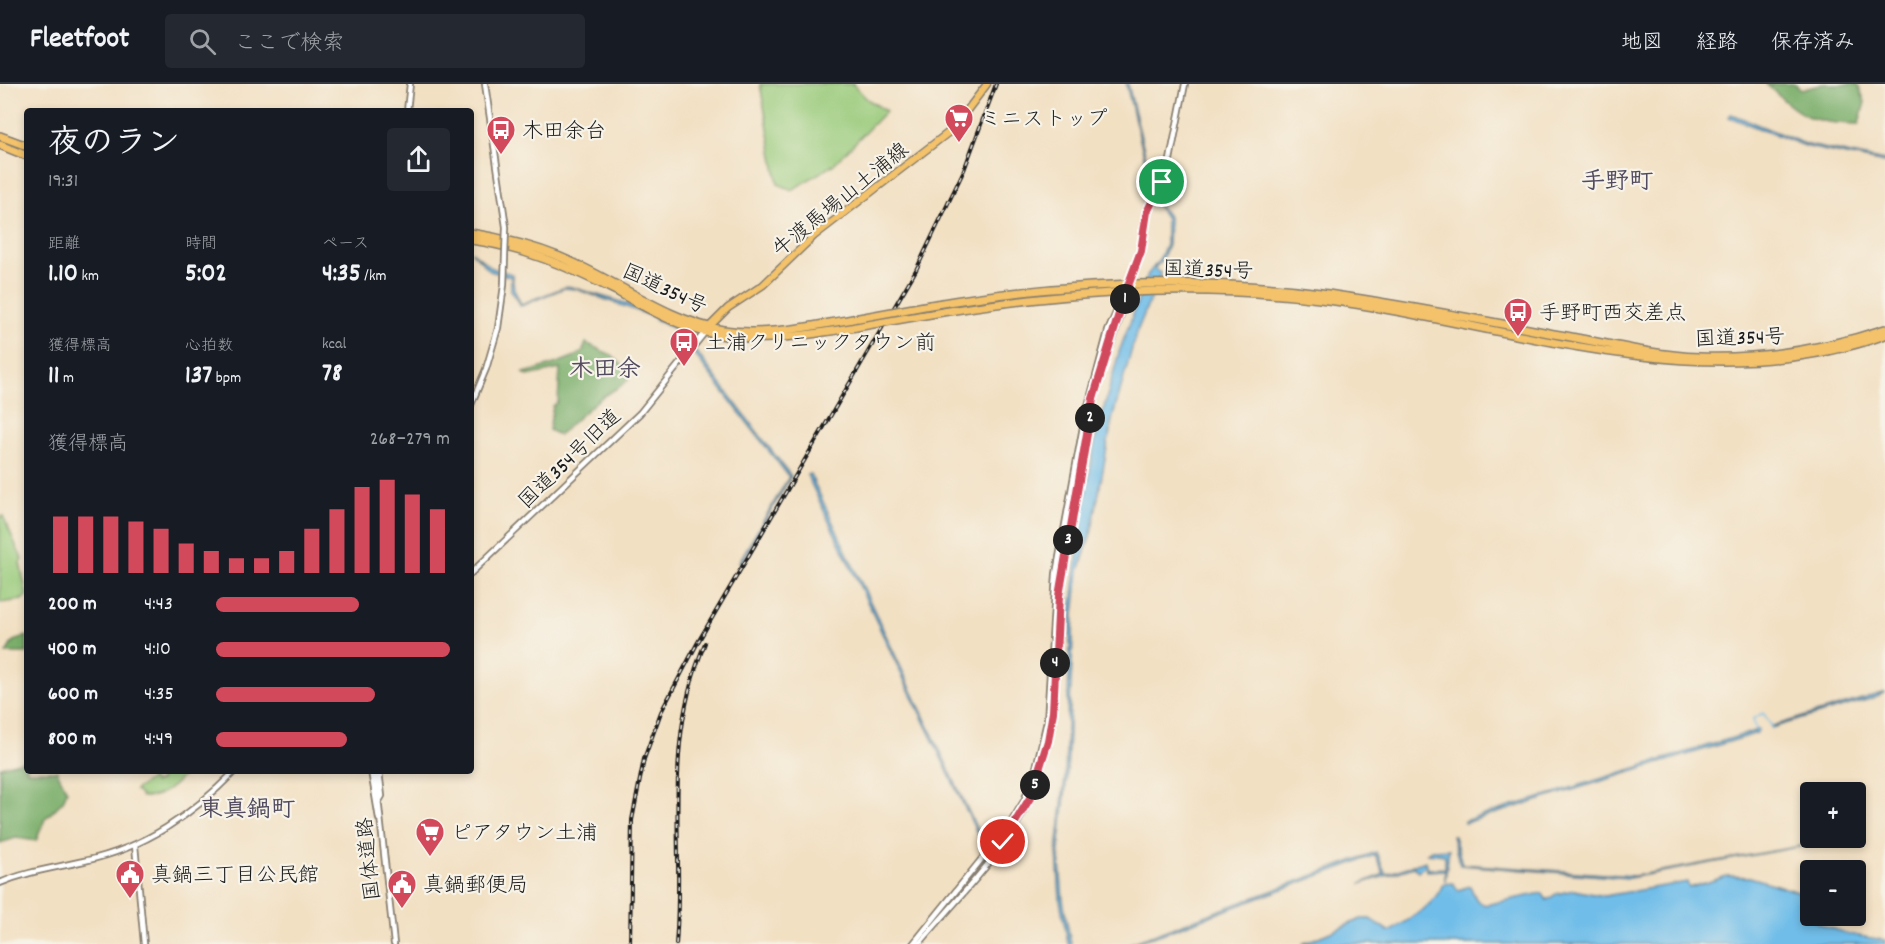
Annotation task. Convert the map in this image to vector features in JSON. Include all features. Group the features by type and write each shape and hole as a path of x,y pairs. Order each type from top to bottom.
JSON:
{"highway":[{"path":"0,136 24,147"},
{"path":"0,141 24,147"},
{"path":"0,146 24,157"},
{"path":"0,150 24,157"},
{"name":"国道354号","path":"474,234 528,246 562,257 707,329 768,332 1037,290 1128,288"},
{"name":"国道354号","path":"474,241 540,256 674,321 743,338 776,339 1032,298 1138,287 1319,293 1612,345 1697,357 1796,351 1885,329"},
{"name":"国道354号","path":"1158,287 1337,301 1612,352 1698,362 1741,362 1796,357 1829,351 1885,335"}],"main road":[{"name":"牛渡馬場山土浦線","path":"707,329 728,308 763,285 820,231 953,129 987,84"}],"street":[{"path":"407,108 410,84"},
{"path":"474,398 486,369 498,328 504,285 506,227 485,84"},
{"path":"919,944 1016,823 1030,798 1041,769 1053,712 1057,614 1066,548 1093,399 1141,251 1145,218 1174,146 1185,84"},
{"path":"913,944 1010,824 1024,801 1035,772 1047,721 1055,584 1084,421 1108,331 1119,302 1128,288"},
{"name":"国道354号旧道","path":"474,570 640,413 707,329"},
{"path":"0,883 21,874 83,862 135,845 186,816 232,774"},
{"path":"375,774 375,812 381,825"},
{"name":"国体道路","path":"376,774 382,796 378,802 394,944"},
{"path":"135,845 144,944"}],"green space":[{"path":"760,84 853,84 867,99 886,111 833,165 792,190 778,184"},
{"path":"1766,84 1795,84 1801,90 1823,84 1858,84 1865,102 1859,124 1828,122 1807,116 1788,104"},
{"path":"586,343 613,356 629,372 629,379 598,400 559,435 549,430 553,406 558,402 560,369 528,376 523,373 579,354"},
{"path":"3,516 22,559 20,563 24,581 24,598 0,603 0,517"},
{"path":"24,637 24,653 6,653 13,641"},
{"path":"24,761 24,774 58,774 67,791 63,801 45,819 36,841 16,838 0,843 0,767"},
{"path":"163,774 185,774 178,782 155,796 142,797 135,790 151,779 154,783 160,781"}],"water":[{"path":"1126,84 1128,84 1157,203 1169,217 1168,245 1161,262 1154,268 1161,273 1136,334 1112,420 1092,530 1079,571 1074,614 1067,776 1059,851 1063,900 1071,944 1068,944 1060,900 1057,851 1065,776 1071,613 1081,524 1095,441 1119,352 1148,274 1159,260 1166,245 1166,218 1156,204"},
{"path":"1731,114 1808,145 1885,161 1885,163 1808,147 1729,117"},
{"path":"474,253 492,268 512,274 514,289 521,304 568,286 628,304 654,317 576,289 564,288 521,306 511,290 511,277 490,271"},
{"path":"654,317 676,328 678,336 698,354 791,476 741,563 739,562 789,477 696,356 676,337 674,329 655,320"},
{"path":"810,474 984,844 983,846 807,475"},
{"path":"1885,692 1877,697 1771,728 1773,726"},
{"path":"1758,730 1757,733 1745,737 1465,823 1464,821"},
{"path":"1452,836 1454,836 1462,864 1634,876 1800,846 1629,878 1460,865"},
{"path":"1449,849 1445,881 1445,870 1427,871 1425,866 1418,871 1414,867 1360,884 1384,874 1375,855 1129,944 1376,852 1386,874 1426,861 1428,869 1445,868 1445,855 1427,853 1431,850"},
{"path":"1727,876 1750,877 1799,892 1800,926 1825,926 1863,937 1885,940 1885,944 1302,944 1361,919 1370,919 1390,932 1428,906 1443,884 1453,883 1458,890 1470,886 1476,899 1484,905 1542,893 1547,900 1556,894 1574,890 1604,896 1687,882 1689,888"}],"waterway":[{"path":"1757,732 1753,719 1763,713 1773,728"}],"railway":[{"path":"630,944 632,820 644,759 661,712 698,642 916,270 964,170 996,84"},
{"path":"676,944 679,757 683,720 691,682 705,643"}],"place":[{"name":"ミニストップ","path":"959,144"},
{"name":"木田余台","path":"501,156"},
{"name":"手野町西交差点","path":"1518,338"},
{"name":"土浦クリニックタウン前","path":"684,368"},
{"name":"ピアタウン土浦","path":"430,858"},
{"name":"真鍋三丁目公民館","path":"130,900"},
{"name":"真鍋郵便局","path":"402,910"}],"district":[{"name":"手野町","path":"1617,180"},
{"name":"木田余","path":"605,368"},
{"name":"東真鍋町","path":"247,808"}],"route":[{"path":"1003,842 1030,798 1048,741 1053,712 1059,596 1093,399 1126,291 1141,251 1147,212 1162,182"}]}
